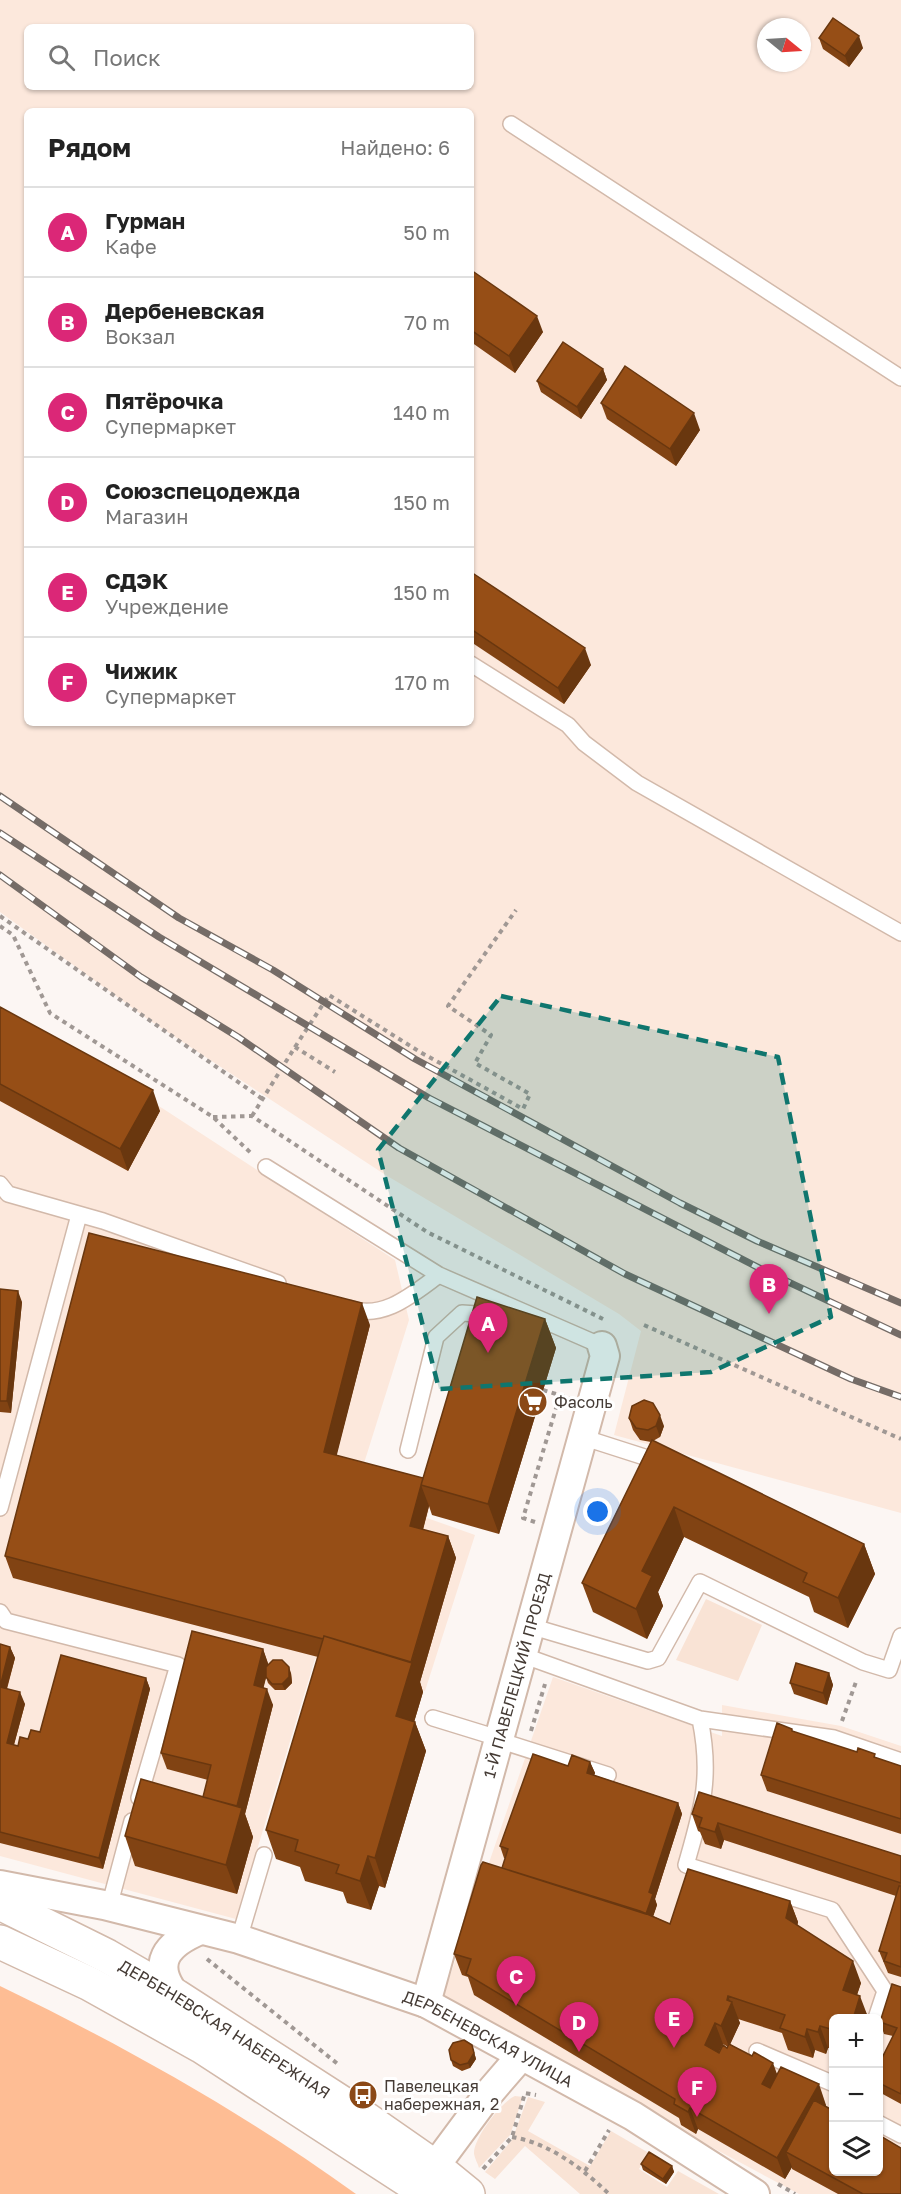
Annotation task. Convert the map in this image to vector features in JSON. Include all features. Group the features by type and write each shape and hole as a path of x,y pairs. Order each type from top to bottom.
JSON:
{"main road":[{"name":"ДЕРБЕНЕВСКАЯ НАБЕРЕЖНАЯ","path":"0,1903 107,1956 155,1966 176,1996 293,2071 428,2182"},
{"name":"ДЕРБЕНЕВСКАЯ НАБЕРЕЖНАЯ","path":"0,1942 90,1984 201,2046 428,2182 473,2184"}],"street":[{"name":"1-Й ПАВЕЛЕЦКИЙ ПРОЕЗД","path":"426,2003 472,1866 498,1739 605,1356 606,1335"},
{"name":"ДЕРБЕНЕВСКАЯ УЛИЦА","path":"0,1885 146,1916 201,1942 238,1939 426,2003 633,2116 755,2194"},
{"path":"146,1916 153,1937 155,1966"},
{"path":"90,1984 113,1987 155,1966 174,1942 201,1942"},
{"path":"428,2182 490,2092 521,2056"}],"lane":[{"path":"512,124 901,378"},
{"path":"474,666 568,725 584,743 637,783 901,933"},
{"path":"266,1167 440,1275 535,1318"},
{"path":"3,1192 79,1215 294,1289"},
{"path":"0,1509 79,1215"},
{"path":"328,1301 362,1313 374,1311 396,1305 440,1275"},
{"path":"408,1450 436,1336 462,1313 535,1318 606,1335"},
{"path":"582,1437 660,1462"},
{"path":"531,1626 648,1661 658,1658 700,1582 863,1662 895,1672 901,1636"},
{"path":"0,1612 6,1621 178,1665 109,1907"},
{"path":"522,1655 700,1719 834,1738 901,1761"},
{"path":"433,1718 608,1774"},
{"path":"700,1719 706,1750 704,1805 686,1865 832,1910 885,1991 878,2014"},
{"path":"238,1939 264,1855"},
{"path":"757,2051 829,2082"},
{"path":"883,2125 901,2135"}],"path":[{"path":"252,1116 261,1098 329,995 420,1052 523,1109 530,1094 475,1063 491,1035 448,1006 516,910"},
{"path":"0,916 261,1098"},
{"path":"0,926 13,936 50,1013 213,1117 266,1167"},
{"path":"295,1047 335,1072"},
{"path":"213,1117 252,1116 427,1232 562,1297 606,1335"},
{"path":"644,1325 901,1439"},
{"path":"834,1738 841,1726 863,1662"},
{"path":"201,1942 346,2070"},
{"path":"473,2184 512,2137 525,2093"},
{"path":"585,2171 612,2125"},
{"path":"512,2137 531,2140 585,2171 609,2194"}],"highlighted area":[{"path":"501,996 778,1057 831,1317 711,1372 439,1389 378,1150"}],"shaded area":[{"path":"0,0 901,0 901,1513 614,1435 641,1331 619,1314 384,1174 149,1020 0,912"},
{"path":"0,1016 162,1108 395,1260 409,1320 360,1476 433,1495 427,1518 475,1535 425,1691 315,1659 236,1919 0,1856"},
{"path":"706,1599 762,1625 738,1681 676,1660"},
{"path":"553,1677 722,1736 722,1705 841,1726 901,1746 901,2194 799,2194 441,2002"},
{"path":"0,1986 92,2032 227,2108 356,2194 0,2194"},
{"path":"515,2096 523,2097 510,2135 479,2168 474,2154 478,2139 496,2113"},
{"path":"528,2097 545,2102 528,2131 590,2166 611,2131 649,2153 639,2169 667,2187 678,2171 719,2194 580,2194 525,2146 495,2179 485,2172 512,2140"}],"building":[{"path":"833,18 859,36 845,56 819,38"},
{"path":"474,272 537,316 509,356 474,332"},
{"path":"563,342 603,369 577,407 537,381"},
{"path":"625,366 694,413 670,449 601,403"},
{"path":"474,574 585,648 558,688 474,631"},
{"path":"0,1007 153,1090 120,1149 0,1084"},
{"path":"89,1233 362,1303 324,1452 423,1478 410,1526 448,1536 411,1662 324,1636 323,1639 5,1556"},
{"path":"0,1289 18,1291 7,1401 0,1401"},
{"path":"477,1297 545,1319 488,1504 421,1485"},
{"path":"644,1400 653,1403 660,1415 656,1426 648,1430 636,1428 629,1418 632,1406"},
{"path":"652,1440 864,1544 838,1598 803,1582 807,1573 674,1507 642,1571 652,1576 636,1609 582,1583"},
{"path":"192,1631 263,1649 254,1685 267,1689 237,1806 203,1797 211,1765 161,1753"},
{"path":"324,1636 412,1663 396,1716 415,1722 375,1858 368,1856 360,1881 336,1873 339,1865 295,1851 298,1840 266,1830"},
{"path":"0,1644 10,1647 0,1687"},
{"path":"61,1655 146,1678 99,1858 0,1832 0,1687 20,1692 7,1743 18,1746 20,1737 28,1739 31,1730 40,1732"},
{"path":"273,1660 282,1660 289,1667 289,1677 282,1684 272,1684 266,1677 266,1667"},
{"path":"796,1663 829,1673 823,1693 790,1683"},
{"path":"777,1723 792,1731 857,1752 858,1748 875,1754 874,1757 901,1766 901,1819 761,1775"},
{"path":"533,1754 568,1766 572,1755 590,1762 587,1773 678,1803 649,1892 653,1894 646,1914 502,1868 508,1849 500,1846"},
{"path":"141,1779 242,1808 226,1865 125,1836"},
{"path":"699,1792 901,1856 901,1883 718,1823 715,1832 699,1827 702,1818 692,1814"},
{"path":"483,1862 640,1911 670,1924 688,1869 790,1901 786,1918 853,1961 843,1990 860,1996 855,2014 829,2014 829,2029 820,2026 818,2032 807,2029 805,2037 780,2028 785,2015 728,1996 727,2000 732,2002 721,2026 715,2023 705,2045 719,2053 723,2045 727,2048 729,2044 752,2056 754,2052 773,2063 762,2084 770,2088 781,2067 819,2084 777,2158 690,2108 688,2112 674,2104 675,2099 466,1974 471,1959 454,1954"},
{"path":"899,1886 901,1886 901,1967 884,1961 887,1953 879,1951"},
{"path":"892,1984 901,1987 901,2094 883,2085 883,2056 897,2028 883,2023 883,2014"},
{"path":"464,2040 472,2045 474,2053 468,2063 460,2065 451,2060 449,2050 453,2043"},
{"path":"814,2100 829,2108 829,2175 786,2152"},
{"path":"883,2137 901,2148 901,2194 863,2194 830,2176 883,2176"},
{"path":"649,2152 672,2166 663,2179 641,2164"}],"railway":[{"path":"0,796 179,918 273,970 415,1059 680,1203 757,1241 901,1303"},
{"path":"0,833 159,937 429,1098 763,1270 901,1335"},
{"path":"0,875 141,977 238,1037 399,1148 625,1274 851,1379 901,1397"}],"place":[{"name":"Дербеневская","path":"769,1314"},
{"name":"Гурман","path":"488,1353"},
{"name":"Фасоль","path":"533,1402"},
{"name":"Пятёрочка","path":"516,2006"},
{"name":"СДЭК","path":"674,2048"},
{"name":"Союзспецодежда","path":"579,2052"},
{"name":"Павелецкая набережная, 2","path":"363,2095"},
{"name":"Чижик","path":"697,2117"}]}
